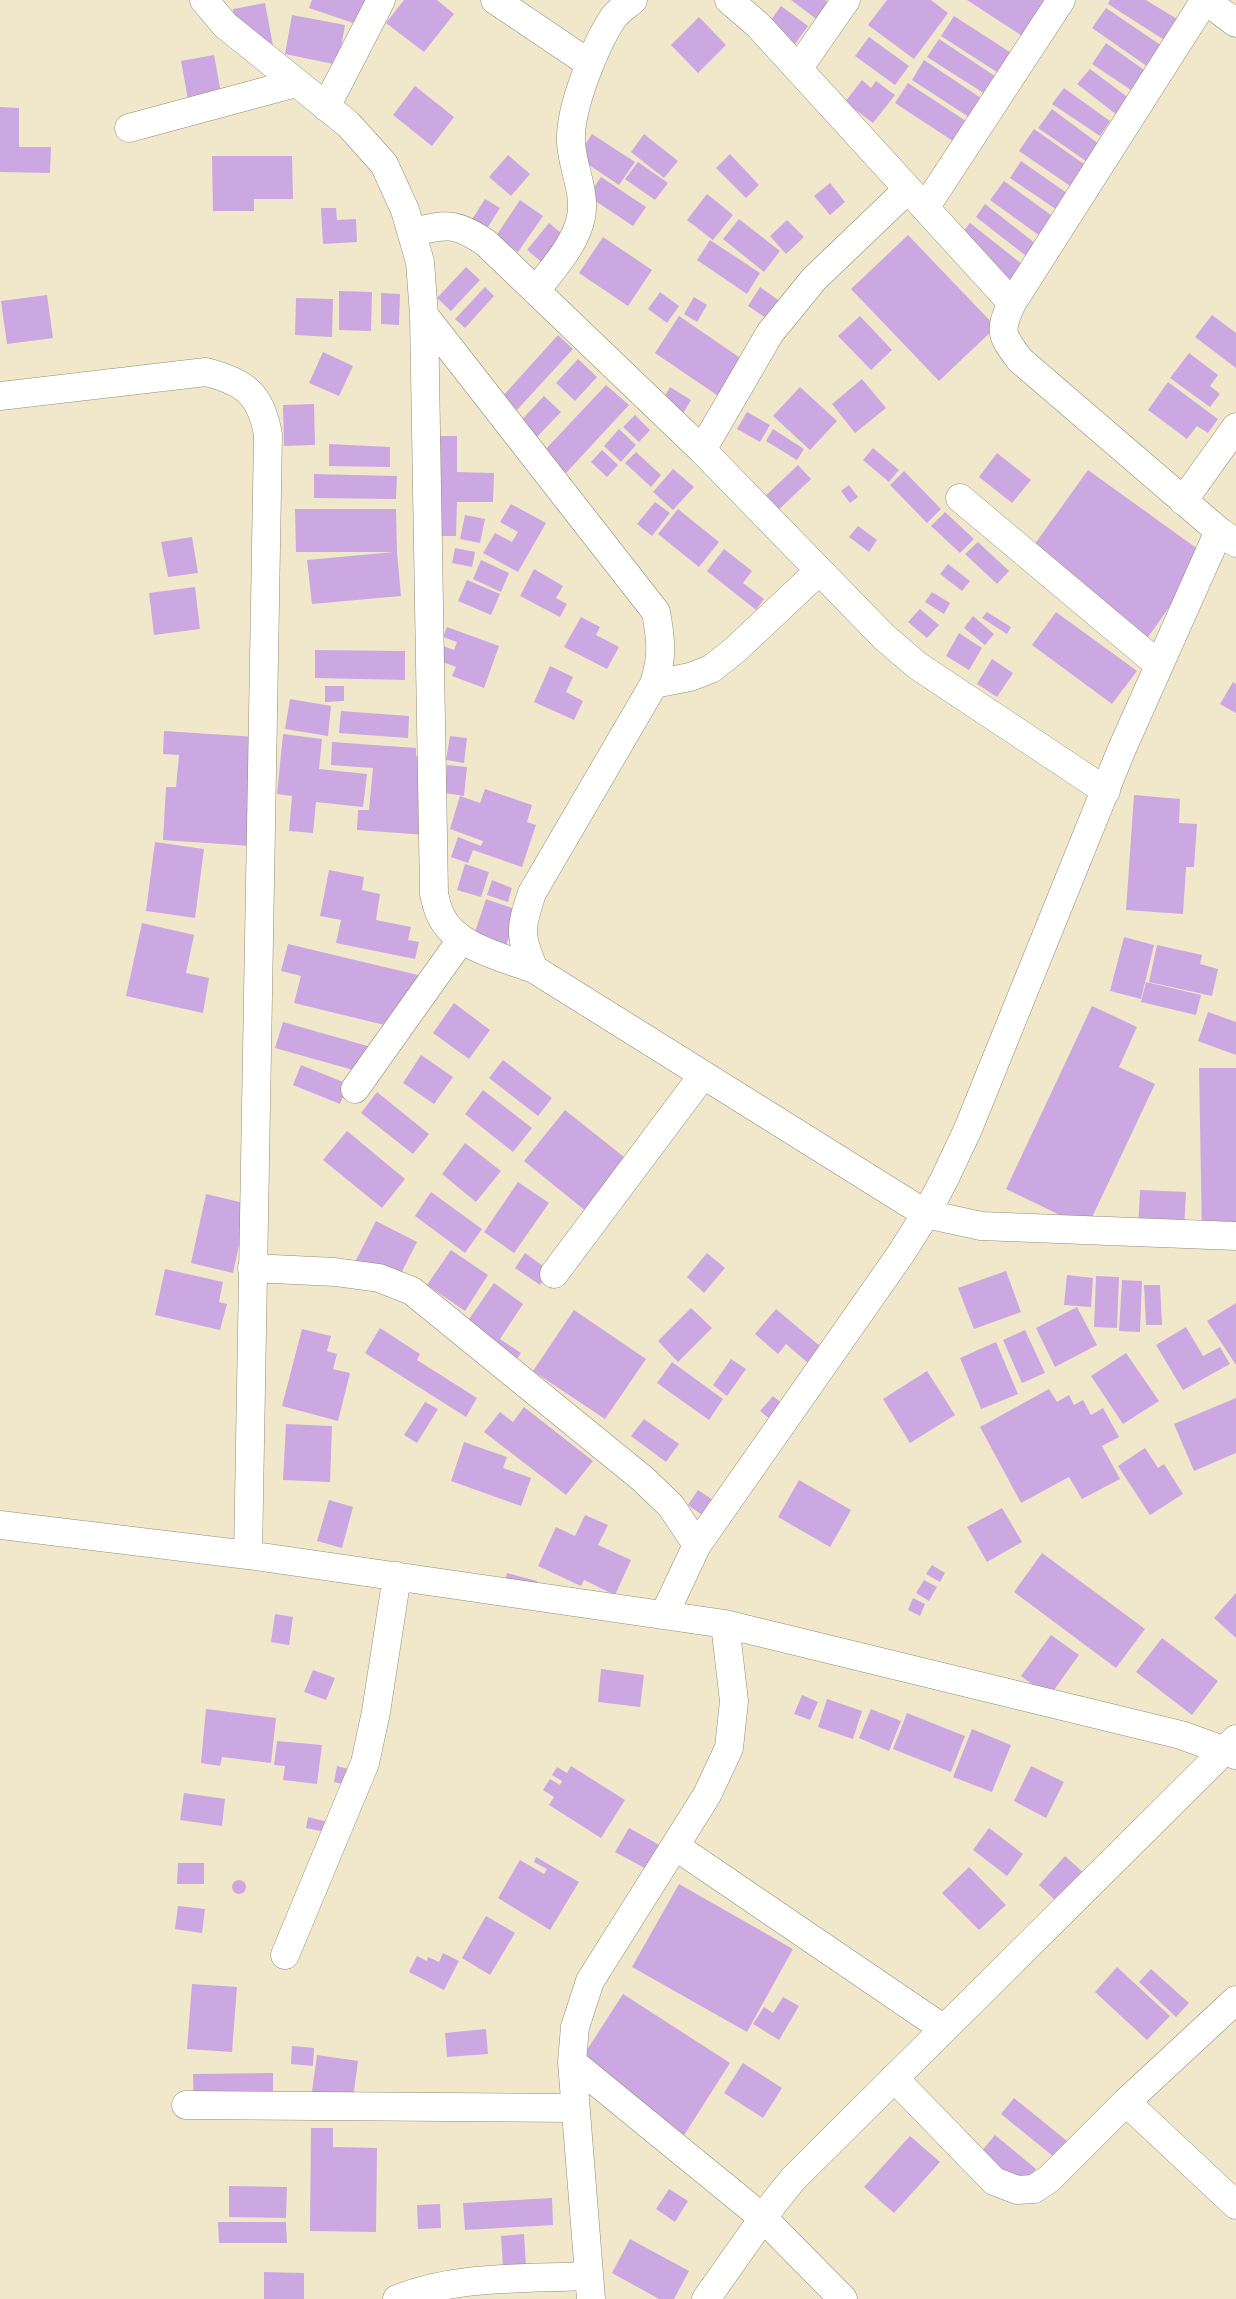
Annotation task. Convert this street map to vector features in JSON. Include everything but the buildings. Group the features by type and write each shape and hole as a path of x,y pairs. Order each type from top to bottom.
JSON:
{"street":[{"path":"204,0 225,25 348,124 384,164 406,210 420,262 424,315 434,894 441,917 451,932 461,940 534,970 926,1214 981,1226 1236,1236"},
{"path":"326,107 381,0"},
{"path":"495,0 590,64"},
{"path":"536,291 575,236 581,217 582,202 571,142 573,116 590,64 603,34 615,16 633,0"},
{"path":"729,0 758,25 1012,304"},
{"path":"798,69 846,0"},
{"path":"702,450 770,334 781,320 814,279 916,199 1060,0"},
{"path":"664,1615 697,1545 900,1255 926,1214 944,1180 968,1129 1121,751 1159,665 1228,537 1183,501 1020,360 1005,340 1003,323 1012,304 1205,0 1236,23"},
{"path":"129,128 296,83"},
{"path":"412,232 444,225 466,230 486,243 702,450 884,637 918,666 1106,791"},
{"path":"424,315 656,612 661,641 661,664 654,684 532,893 524,917 522,941 534,970"},
{"path":"0,396 206,372 226,378 248,390 264,412 268,435 248,1555"},
{"path":"1183,501 1236,427"},
{"path":"960,498 1159,665"},
{"path":"654,684 690,677 711,669 735,650 819,571"},
{"path":"355,1089 461,940"},
{"path":"554,1274 703,1075"},
{"path":"252,1268 335,1272 379,1278 412,1291 643,1479 671,1506 697,1545"},
{"path":"0,1525 248,1555 725,1624 1232,1748"},
{"path":"285,1955 365,1763 376,1712 397,1576"},
{"path":"397,2299 434,2286 468,2282 590,2287 572,2062 575,2027 590,1981 707,1795 729,1748 734,1701 725,1624"},
{"path":"706,2299 793,2179 1232,1748"},
{"path":"675,1846 944,2029"},
{"path":"894,2078 994,2181 1017,2190 1034,2189 1049,2179 1126,2102 1236,2000"},
{"path":"572,2062 763,2218 843,2299"},
{"path":"1126,2102 1236,2205"},
{"path":"186,2105 575,2108"}]}
